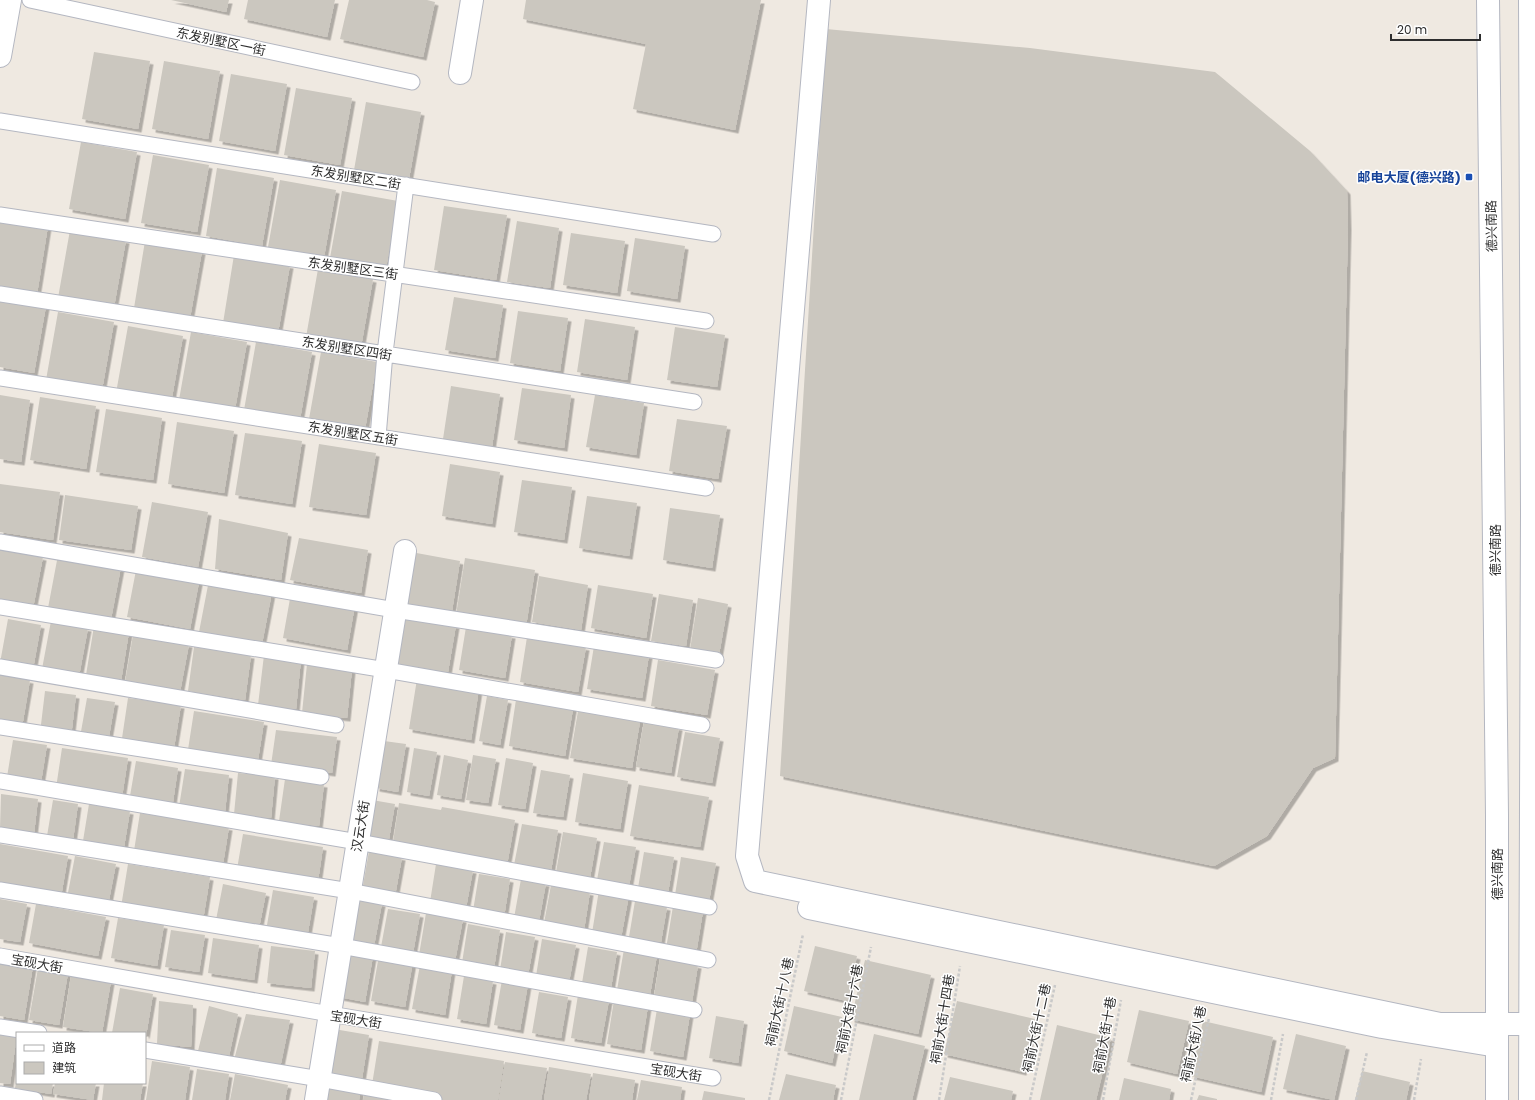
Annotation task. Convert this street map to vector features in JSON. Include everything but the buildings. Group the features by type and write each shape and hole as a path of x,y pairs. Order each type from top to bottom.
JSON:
{"street":[{"path":"0,56 2,31 10,0"},
{"path":"460,72 472,0"},
{"path":"819,0 747,856 755,880 1440,1024 1533,1024"},
{"name":"德兴南路","path":"1488,0 1495,520 1497,1100"},
{"path":"1530,0 1533,1024 1530,1100"},
{"name":"汉云大街","path":"316,1100 405,551"},
{"path":"809,908 1373,1025 1497,1046"}],"lane":[{"name":"东发别墅区一街","path":"30,0 412,82"},
{"name":"东发别墅区二街","path":"0,121 713,234"},
{"path":"378,437 385,354 406,185"},
{"name":"东发别墅区三街","path":"0,215 706,321"},
{"name":"东发别墅区四街","path":"0,294 694,402"},
{"name":"东发别墅区五街","path":"0,378 706,488"},
{"path":"0,542 395,610 716,660"},
{"path":"0,607 386,670 702,725"},
{"path":"0,668 336,725"},
{"path":"0,727 321,777"},
{"path":"0,780 358,842 709,907"},
{"path":"0,835 350,892 708,960"},
{"path":"0,890 341,946 694,1010"},
{"name":"宝砚大街","path":"0,956 330,1014 713,1078"},
{"path":"0,1027 32,1032"},
{"path":"146,1050 320,1079 434,1100"},
{"path":"0,1094 35,1100"}],"path":[{"name":"祠前大街十八巷","path":"769,1100 809,908"},
{"name":"祠前大街十六巷","path":"841,1100 876,922"},
{"name":"祠前大街十四巷","path":"939,1100 964,940"},
{"name":"祠前大街十二巷","path":"1030,1100 1060,960"},
{"name":"祠前大街十巷","path":"1103,1100 1126,974"},
{"name":"祠前大街八巷","path":"1191,1100 1214,992"},
{"path":"1271,1100 1289,1008"},
{"path":"1356,1100 1373,1025"},
{"path":"1414,1100 1426,1034"}],"place":[{"name":"邮电大厦(德兴路)","path":"1469,177"}]}
